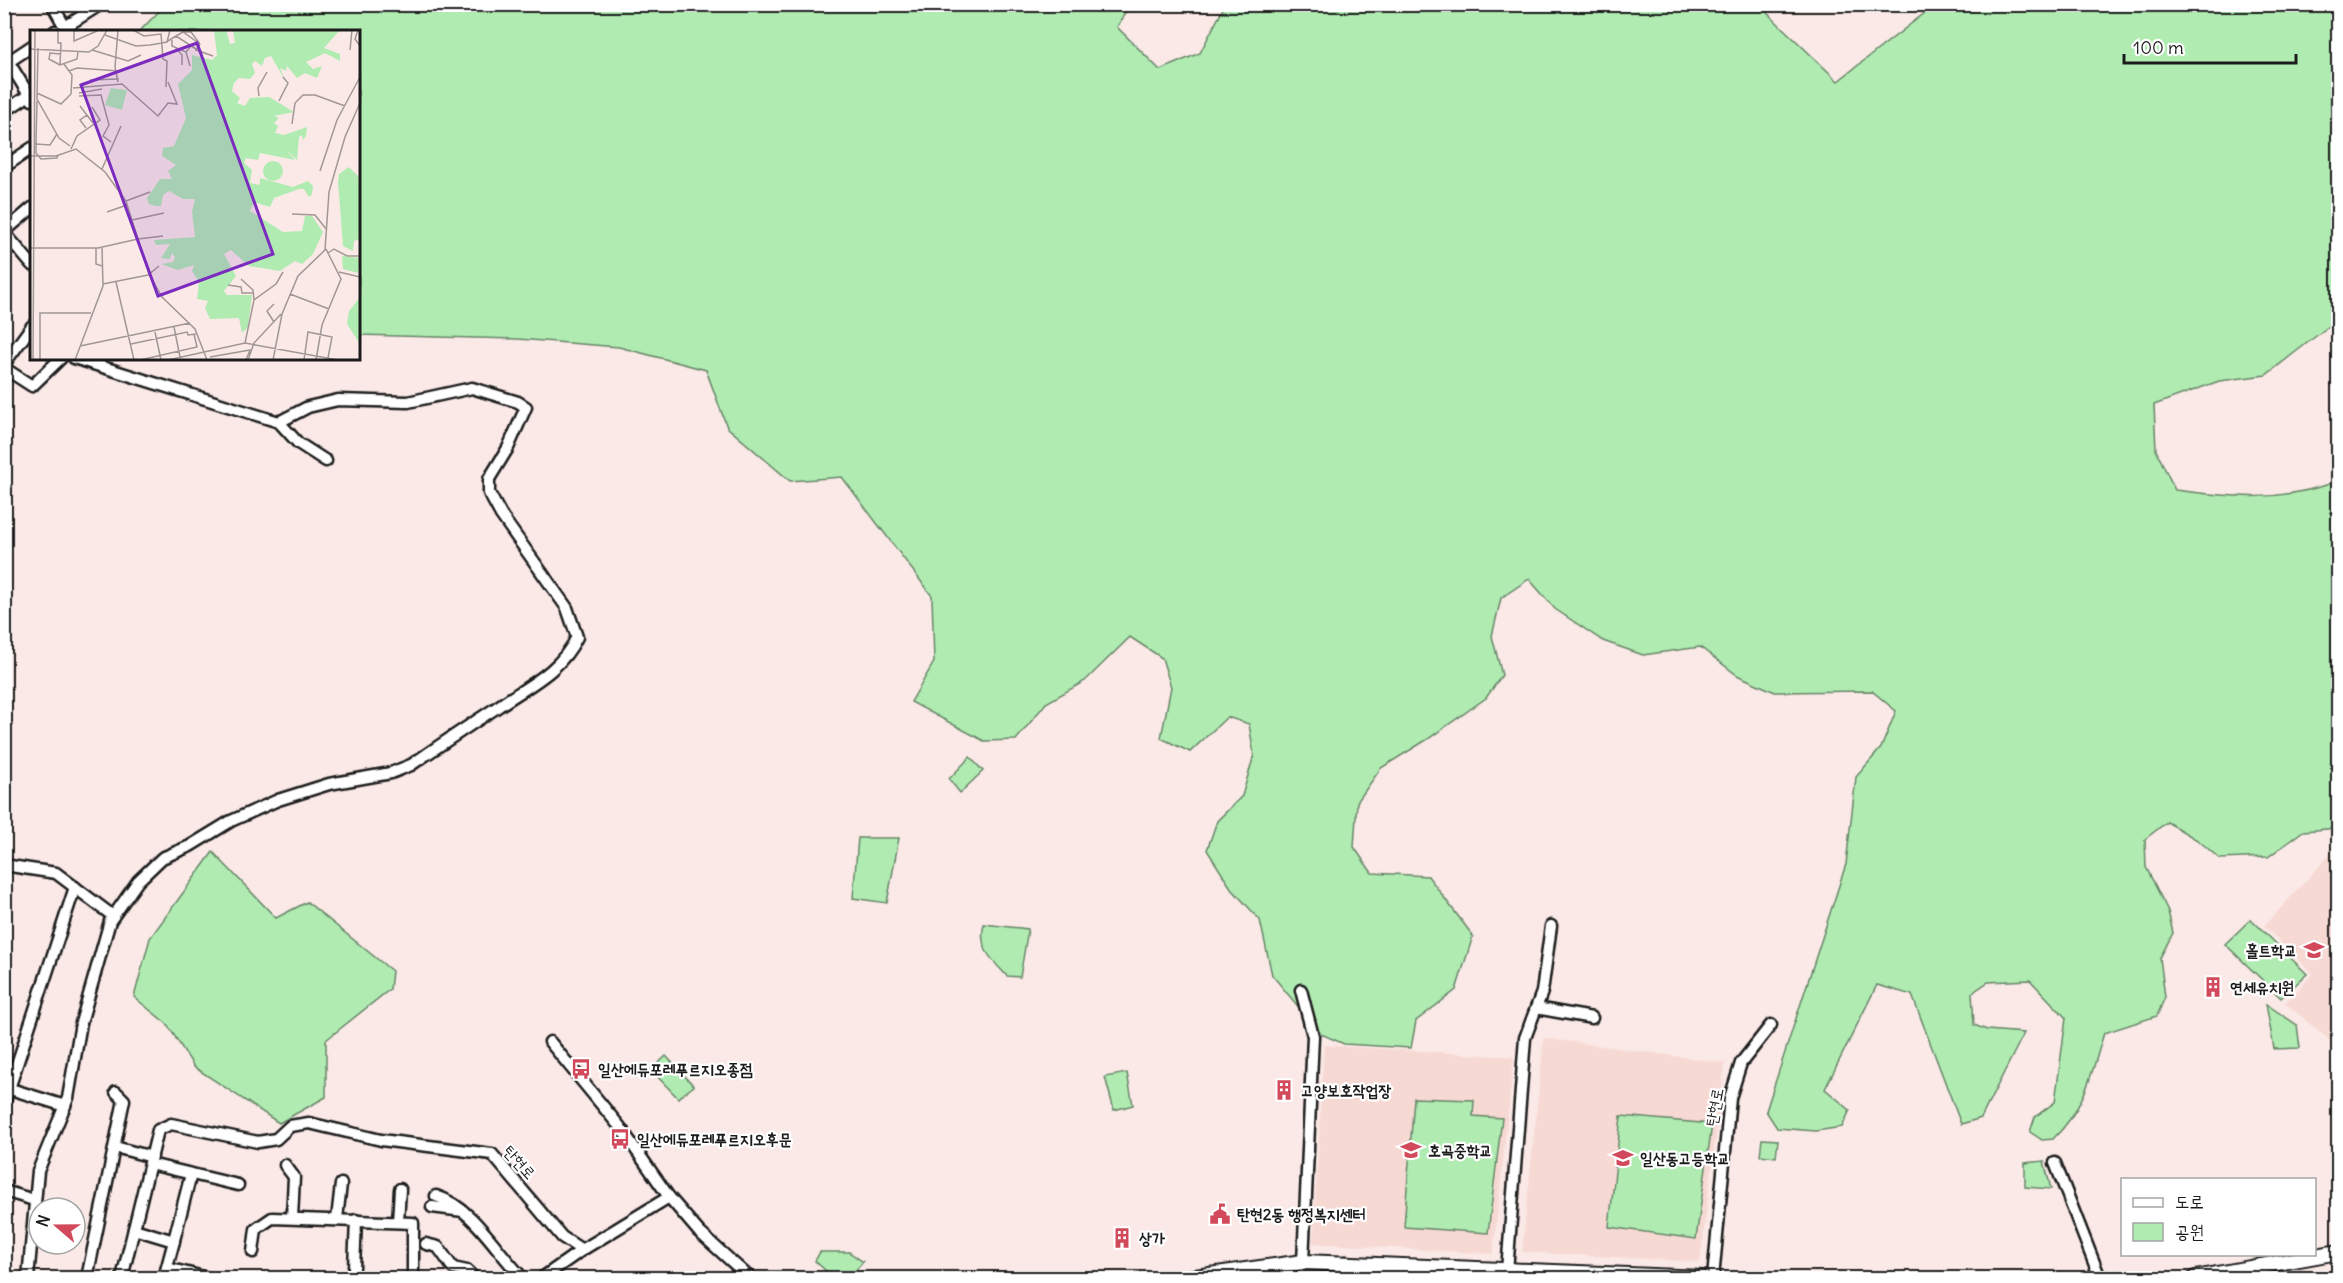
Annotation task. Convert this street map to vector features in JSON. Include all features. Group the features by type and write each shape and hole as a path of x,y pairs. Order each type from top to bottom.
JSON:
{"main road":[{"path":"2195,1278 2307,1260 2338,1252"},
{"path":"1188,1278 1267,1273 1303,1262 1346,1262 1703,1278"}],"street":[{"path":"52,4 65,27 101,4"},
{"path":"4,112 30,98 6,63 30,47"},
{"path":"4,167 30,149"},
{"path":"30,210 4,232 30,263"},
{"path":"30,329 4,366 33,386 58,360"},
{"path":"80,360 279,422 298,443 326,461"},
{"path":"35,1196 43,1153 65,1106 74,1077 81,1023 113,916 138,881 162,858 190,846 231,821 278,800 329,784 392,773 411,765 557,667 569,654 577,637 567,608 501,515 489,493 489,479 508,448 526,407 518,402 472,388 408,402 338,399 308,407 279,422"},
{"path":"4,865 56,873 113,916"},
{"path":"4,1104 6,1088 75,887"},
{"path":"1507,1271 1525,1038 1542,992 1551,926"},
{"path":"1301,990 1313,1036 1303,1262"},
{"path":"1536,1008 1592,1018"},
{"name":"탄현로","path":"1713,1278 1730,1098 1741,1063 1771,1024"},
{"path":"550,1042 620,1126 669,1197 699,1232 750,1278"},
{"path":"6,1088 65,1106"},
{"path":"87,1278 124,1100 116,1092"},
{"name":"탄현로","path":"151,1161 159,1130 171,1124 258,1142 276,1139 290,1126 309,1123 381,1140 492,1154 562,1237 582,1250"},
{"path":"115,1147 191,1174 238,1185"},
{"path":"122,1278 151,1161"},
{"path":"2055,1163 2100,1278"},
{"path":"285,1165 294,1178 292,1218"},
{"path":"191,1174 165,1273 208,1278"},
{"path":"337,1219 341,1184"},
{"path":"398,1222 400,1189"},
{"path":"4,1191 27,1198"},
{"path":"542,1278 582,1250 669,1197"},
{"path":"434,1201 450,1200 464,1211 523,1278"},
{"path":"253,1252 256,1229 272,1218 413,1223 413,1278"},
{"path":"354,1268 356,1220"},
{"path":"134,1229 174,1241 173,1244"},
{"path":"426,1244 438,1247 453,1268 467,1271 474,1278"},
{"path":"28,1278 30,1256"},
{"path":"1345,1278 1346,1262"}],"shaded area":[{"name":"홀트학교","path":"2338,846 2338,1047 2285,1003 2313,974 2264,926"},
{"name":"일산동고등학교","path":"1544,1038 1725,1063 1700,1262 1522,1252"},
{"name":"호곡중학교","path":"1324,1045 1514,1057 1493,1254 1313,1243"}],"green space":[{"path":"166,4 1130,4 1117,27 1160,70 1200,53 1225,5 1767,4 1763,9 1838,81 1935,5 2338,5 2338,319 2266,375 2219,381 2154,405 2156,450 2175,490 2238,496 2277,495 2317,488 2338,481 2338,828 2303,831 2268,857 2220,859 2199,841 2167,822 2145,839 2146,867 2168,911 2173,933 2160,958 2165,997 2157,1016 2104,1033 2091,1077 2080,1103 2053,1139 2042,1140 2030,1132 2035,1117 2055,1102 2066,1018 2030,980 1988,982 1972,993 1974,1025 1987,1030 2024,1033 1981,1118 1961,1124 1912,995 1877,985 1825,1089 1850,1110 1842,1127 1816,1131 1777,1128 1766,1111 1846,864 1856,777 1881,748 1896,711 1872,691 1775,692 1737,675 1700,647 1643,655 1603,641 1555,609 1529,579 1501,598 1492,636 1502,675 1486,698 1428,739 1381,768 1357,802 1354,847 1372,873 1428,876 1473,936 1456,990 1416,1021 1411,1048 1344,1044 1321,1034 1272,975 1260,920 1231,888 1207,850 1217,821 1242,796 1254,755 1249,724 1227,717 1190,752 1161,738 1171,687 1162,658 1130,637 1085,681 1046,703 1016,740 984,741 911,702 934,662 932,596 842,477 790,481 727,427 706,370 619,347 518,339 360,335 360,30 141,30"},
{"path":"970,757 983,771 960,793 949,779"},
{"path":"858,838 899,838 887,903 853,898"},
{"path":"213,852 276,918 307,902 392,971 390,989 326,1040 326,1097 279,1123 194,1067 167,1024 134,997 150,938"},
{"path":"2251,919 2307,974 2281,998 2225,944"},
{"path":"984,924 1028,929 1020,977 1007,976 987,953 983,940"},
{"path":"2266,1004 2297,1025 2300,1048 2274,1049"},
{"path":"666,1056 694,1086 678,1098 651,1070"},
{"path":"1127,1073 1133,1105 1114,1110 1105,1077"},
{"path":"1414,1098 1474,1100 1473,1116 1502,1118 1488,1233 1404,1227"},
{"path":"1621,1116 1712,1124 1696,1239 1609,1227"},
{"path":"1762,1139 1778,1140 1776,1157 1760,1155"},
{"path":"2044,1161 2051,1189 2025,1187 2025,1163"},
{"path":"820,1252 849,1252 863,1262 849,1278 834,1278 815,1261"}],"place":[{"name":"홀트학교","path":"2314,950"},
{"name":"연세유치원","path":"2213,987"},
{"name":"일산에듀포레푸르지오종점","path":"581,1069"},
{"name":"고양보호작업장","path":"1284,1090"},
{"name":"일산에듀포레푸르지오후문","path":"620,1139"},
{"name":"호곡중학교","path":"1411,1150"},
{"name":"일산동고등학교","path":"1623,1158"},
{"name":"탄현2동 행정복지센터","path":"1220,1214"},
{"name":"상가","path":"1122,1238"}]}
